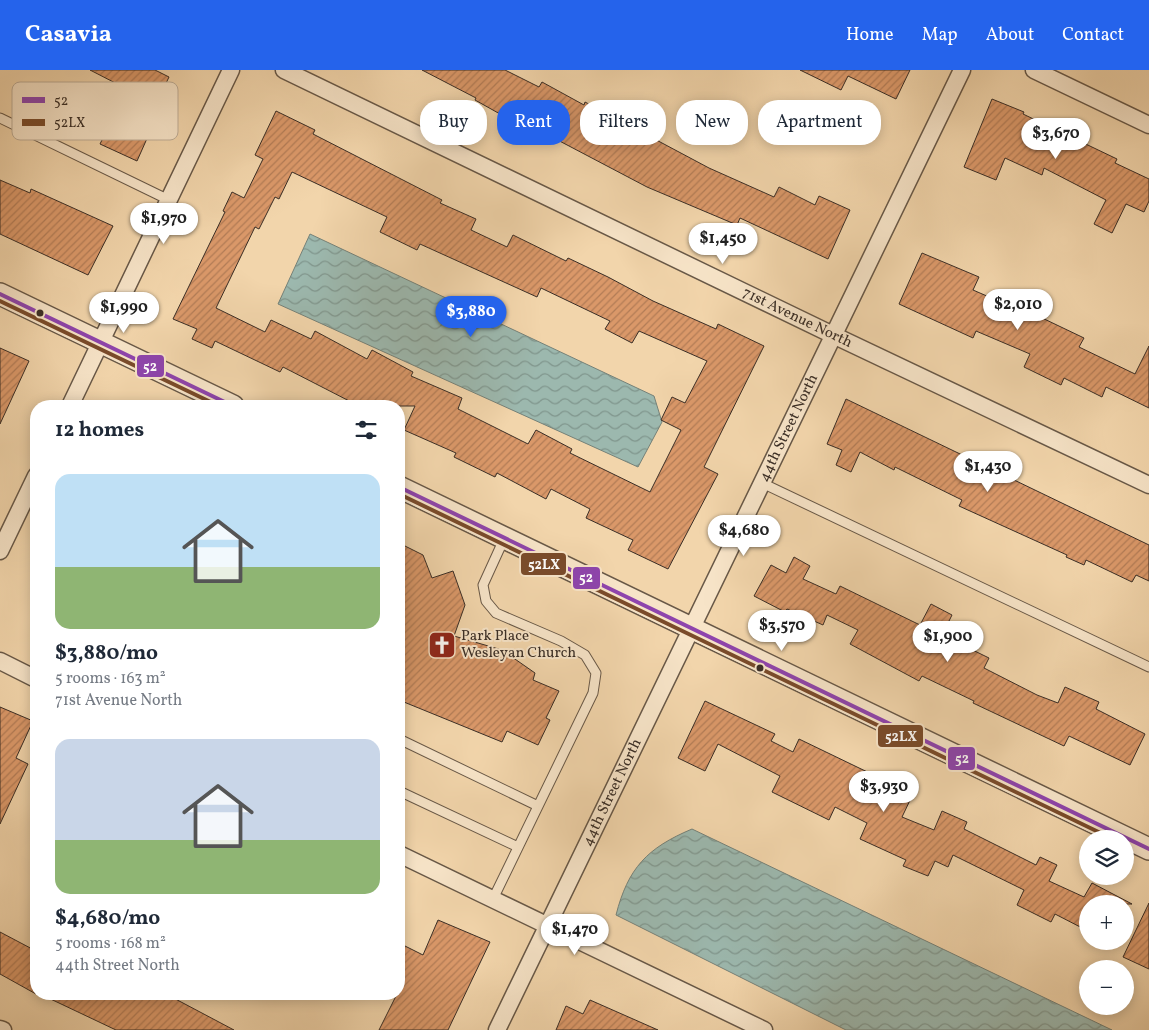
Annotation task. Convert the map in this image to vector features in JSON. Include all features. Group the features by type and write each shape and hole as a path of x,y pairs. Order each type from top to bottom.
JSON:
{"street":[{"path":"73,400 231,70"},
{"name":"71st Avenue North","path":"284,70 833,335 1149,484"},
{"name":"44th Street North","path":"497,1030 546,925 962,70"},
{"path":"1034,70 1149,125"},
{"path":"0,294 221,400"},
{"path":"0,551 30,488"},
{"path":"405,490 1149,849"},
{"path":"0,661 30,676"},
{"path":"405,857 764,1030"}],"lane":[{"path":"0,118 12,124"},
{"path":"45,140 169,200"},
{"path":"762,483 1149,667"},
{"path":"493,899 593,692 596,673 585,655 561,641 496,612 486,601 483,584 505,538"},
{"path":"405,742 538,806"},
{"path":"405,795 518,847"}],"water":[{"path":"310,234 654,396 662,422 638,467 278,304"},
{"path":"692,829 1112,1030 846,1030 616,915 633,872 651,852 676,836"}],"building":[{"path":"90,70 155,70 169,77 167,82 113,82"},
{"path":"422,70 505,70 539,87 542,82 580,103 580,145 666,145 709,168 774,197 779,187 815,205 819,196 850,210 828,259 740,218 737,225 647,187 567,145 570,145 570,100 497,100 497,112 487,107 487,100 475,100 476,98"},
{"path":"800,70 910,70 896,99 848,76 841,90"},
{"path":"992,99 1024,112 1023,114 1117,159 1115,163 1149,179 1149,201 1144,212 1126,204 1112,233 1094,224 1106,200 1044,168 1042,175 1005,158 996,180 964,167"},
{"path":"276,111 315,130 313,134 442,200 440,203 476,219 471,230 507,247 513,235 566,261 568,258 653,301 716,329 718,324 764,346 704,467 718,474 668,569 628,550 633,540 586,518 590,509 551,489 546,499 497,473 495,477 454,457 456,453 405,430 415,406 405,406 405,400 347,400 283,367 280,372 215,341 212,348 192,339 197,329 173,319 225,212 223,211 232,192 244,198 263,159 255,155","holes":["292,172 387,217 380,232 417,250 420,244 537,297 541,288 610,321 605,329 632,343 639,331 707,361 685,403 672,397 661,420 681,430 650,492 570,453 572,449 536,430 528,444 458,409 462,398 411,376 413,372 372,350 367,359 315,331 311,339 271,320 265,332 216,308 255,227 259,229 275,197 279,199"]},
{"path":"102,140 146,140 137,161 100,144"},
{"path":"0,180 30,193 31,189 113,226 88,275 0,234"},
{"path":"922,253 979,277 973,290 1019,310 1026,294 1044,301 1038,316 1084,338 1079,347 1135,374 1149,346 1149,408 1106,387 1102,397 1064,378 1061,385 1024,367 1030,354 976,331 973,338 899,304"},
{"path":"0,348 29,361 0,424"},
{"path":"846,399 1149,545 1149,581 1136,575 1132,582 1086,560 1084,565 1066,557 1067,555 959,506 962,500 895,467 894,470 860,452 851,472 836,465 842,450 827,444"},
{"name":"Park Place Wesleyan Church","path":"405,546 423,555 432,578 453,571 465,605 454,636 502,650 535,673 533,680 559,691 546,718 550,720 538,745 507,731 502,742 405,702"},
{"path":"794,557 810,566 803,579 836,594 840,586 920,625 931,604 952,615 942,635 989,658 984,668 1037,695 1058,703 1065,687 1099,702 1096,709 1145,734 1130,765 1069,736 1064,746 973,703 974,701 922,676 919,681 850,644 858,630 827,615 823,625 787,609 785,612 754,596 771,565 786,573"},
{"path":"705,701 775,734 771,741 793,752 799,739 913,794 902,817 934,830 942,811 967,822 964,829 1036,865 1040,857 1057,865 1049,881 1080,895 1079,926 1055,914 1051,922 1017,905 1024,890 953,855 948,867 935,861 928,876 903,866 906,860 860,839 867,823 835,807 829,820 772,792 780,776 718,744 705,771 678,758"},
{"path":"0,707 30,720 30,728 16,758 28,764 0,824"},
{"path":"1091,885 1096,885 1115,895 1085,895"},
{"path":"1149,903 1149,969 1134,962 1134,960 1123,957 1126,950 1134,950 1134,934"},
{"path":"438,920 490,942 448,1030 379,1030 394,1000 405,1000 405,946 423,955"},
{"path":"0,932 30,948 30,991 0,974"},
{"path":"53,1000 177,1000 234,1030 116,1030"},
{"path":"590,1000 658,1030 556,1030 566,1006 583,1014"}],"transit line":[{"name":"52","path":"0,294 221,400"},
{"name":"52LX","path":"0,301 206,400"},
{"name":"52","path":"405,490 1149,849"},
{"name":"52LX","path":"405,497 1094,830"}],"place":[{"name":"Park Place Wesleyan Church","path":"442,645"}]}
